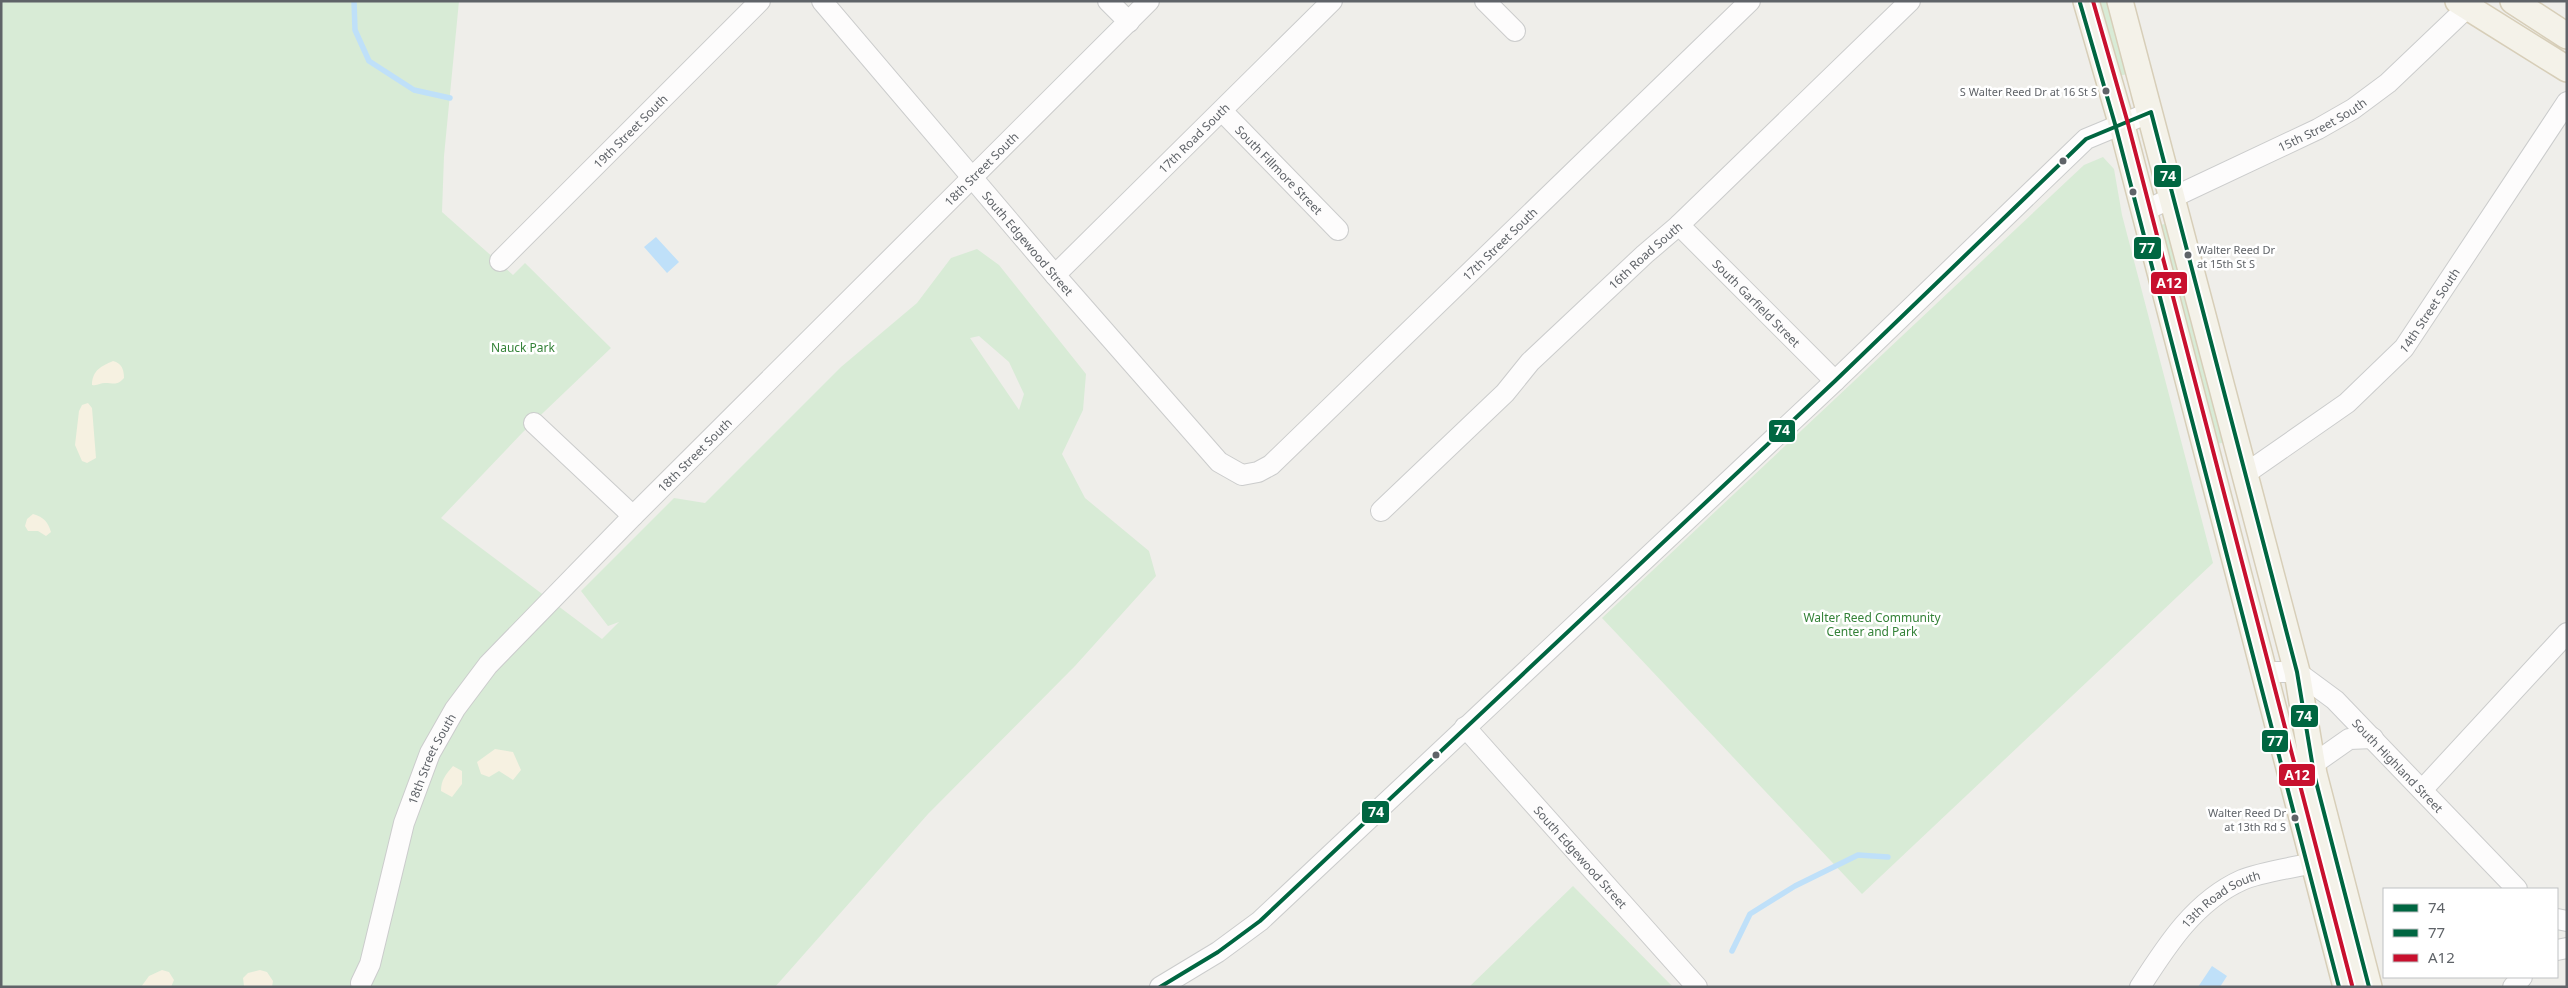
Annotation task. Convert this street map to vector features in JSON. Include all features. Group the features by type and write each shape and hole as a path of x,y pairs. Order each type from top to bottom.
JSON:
{"main road":[{"path":"2086,1 2121,122 2264,672 2324,861 2369,987"},
{"path":"2120,1 2151,112 2297,672 2312,765 2324,861 2346,987"},
{"path":"2513,1 2567,36"},
{"path":"2467,3 2567,69"}],"street":[{"name":"19th Street South","path":"500,261 760,1"},
{"name":"South Edgewood Street","path":"822,1 1055,276 1219,462 1242,475"},
{"path":"1108,1 1129,22"},
{"name":"18th Street South","path":"361,983 370,964 404,822 430,753 455,709 488,665 633,516 1150,1"},
{"name":"17th Road South","path":"1055,276 1332,1"},
{"path":"1485,1 1515,31"},
{"name":"17th Street South","path":"1242,475 1258,472 1271,465 1750,1"},
{"name":"16th Road South","path":"1381,511 1505,393 1530,362 1645,254 1680,225 1910,1"},
{"name":"15th Street South","path":"2144,211 2318,129 2353,109 2388,83 2467,3"},
{"name":"14th Street South","path":"2245,474 2347,403 2404,348 2567,102"},
{"name":"South Fillmore Street","path":"1222,111 1338,230"},
{"path":"1160,987 1249,930 1835,381 2086,139 2121,122 2151,112"},
{"name":"South Garfield Street","path":"1680,225 1835,381"},
{"path":"534,423 633,516"},
{"path":"2422,790 2567,633"},
{"path":"2264,672 2297,672"},
{"name":"South Highland Street","path":"2297,672 2335,700 2516,888"},
{"name":"South Edgewood Street","path":"1466,728 1697,987"},
{"path":"2312,765 2349,739 2372,738"},
{"name":"13th Road South","path":"2140,987 2172,936 2214,897 2243,880 2324,861"}],"green space":[{"name":"Nauck Park","path":"1,1 459,1 444,156 442,212 513,275 525,263 611,348 523,432 441,518 602,639 619,622 608,626 581,591 674,498 705,503 841,367 917,303 951,258 977,249 999,265 1086,374 1083,410 1062,454 1085,498 1149,551 1156,576 1075,666 928,814 775,987 1,987","holes":["979,336 1009,362 1024,394 1019,410 970,338"]},
{"path":"2094,1 2108,1 2129,74 2117,76"},
{"name":"Walter Reed Community Center and Park","path":"2103,157 2114,169 2122,215 2213,563 1862,894 1602,618 2084,165"},
{"path":"2169,223 2225,442 2214,445 2156,226"},
{"path":"1573,886 1673,987 1469,987"}],"sand":[{"path":"113,361 119,363 122,367 124,378 122,381 113,384 92,385 96,372"},
{"path":"88,403 92,408 96,458 87,463 82,461 75,445 79,411 82,405"},
{"path":"33,514 43,518 47,523 51,532 46,536 38,531 28,531 25,526 27,519"},
{"path":"495,749 513,752 521,770 513,780 499,771 489,777 481,774 477,762"},
{"path":"453,766 462,771 462,784 452,797 441,791 444,777"},
{"path":"162,970 169,972 174,980 171,987 141,987 149,976"},
{"path":"260,970 267,972 273,981 272,987 244,986 243,978 248,973"}],"water":[{"path":"656,237 679,262 667,273 644,247"},
{"path":"2212,966 2227,976 2220,987 2198,987"}],"waterway":[{"path":"354,1 355,30 369,61 414,90 450,98"},
{"path":"1732,951 1750,914 1795,886 1858,855 1888,857"}],"transit line":[{"name":"A12","path":"2093,1 2127,120 2352,985"},
{"name":"77","path":"2080,3 2115,124 2339,987"},
{"name":"74","path":"1160,987 1218,952 1260,921 1835,381 2086,139 2151,112 2297,672 2314,774 2369,987"}],"place":[{"name":"S Walter Reed Dr at 16 St S","path":"2106,91"},
{"name":"Walter Reed Dr at 15th St S","path":"2188,255"},
{"name":"Walter Reed Dr at 13th Rd S","path":"2295,818"}]}
